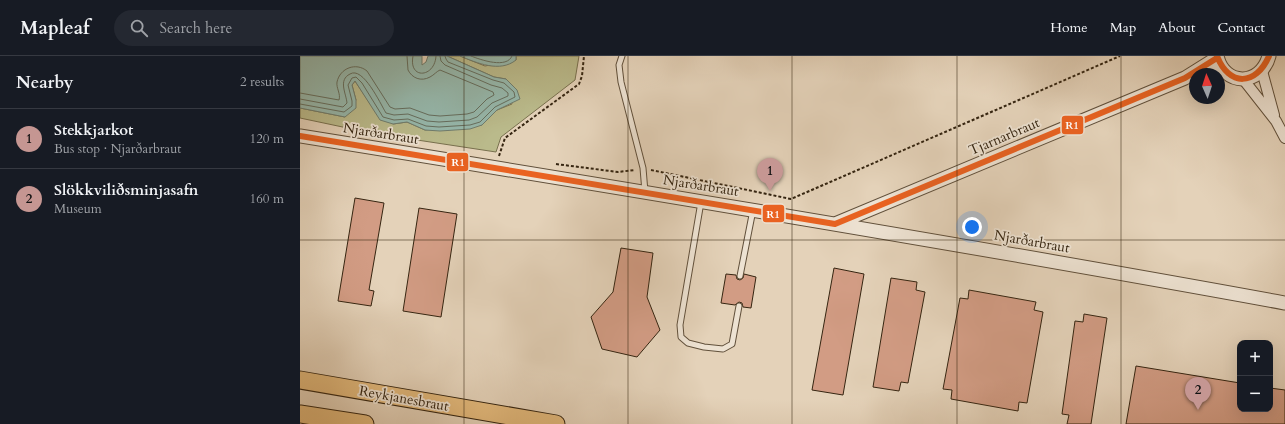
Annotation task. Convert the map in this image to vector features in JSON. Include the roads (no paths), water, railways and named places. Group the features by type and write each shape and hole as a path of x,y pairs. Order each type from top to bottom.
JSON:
{"highway":[{"name":"Reykjanesbraut","path":"300,380 556,424"},
{"path":"300,414 365,424"}],"street":[{"path":"1225,72 1236,78 1250,78 1262,71 1267,64 1269,56"},
{"path":"1217,57 1222,68"},
{"name":"Tjarnarbraut","path":"1202,68 1217,57"},
{"path":"1262,71 1276,121"},
{"name":"Tjarnarbraut","path":"835,224 1189,77"},
{"path":"1243,79 1276,121 1285,138"},
{"name":"Njarðarbraut","path":"300,136 701,201 1066,263 1285,303"}],"lane":[{"path":"622,56 619,65 621,82 643,168 646,192"},
{"path":"701,201 680,325 681,337 688,343 704,347 723,349 732,344 740,306"},
{"path":"740,276 753,210"}],"water":[{"path":"300,56 422,56 422,65 426,62 428,56 447,56 494,77 506,79 517,90 520,99 497,110 482,125 470,129 440,131 425,130 407,122 393,124 380,120 355,81 352,85 356,100 356,108 345,117 300,108"},
{"path":"460,56 516,56 516,60 503,66 488,66"}],"place":[{"name":"Stekkjarkot","path":"770,191"},
{"name":"Slökkviliðsminjasafn","path":"1198,410"}]}
